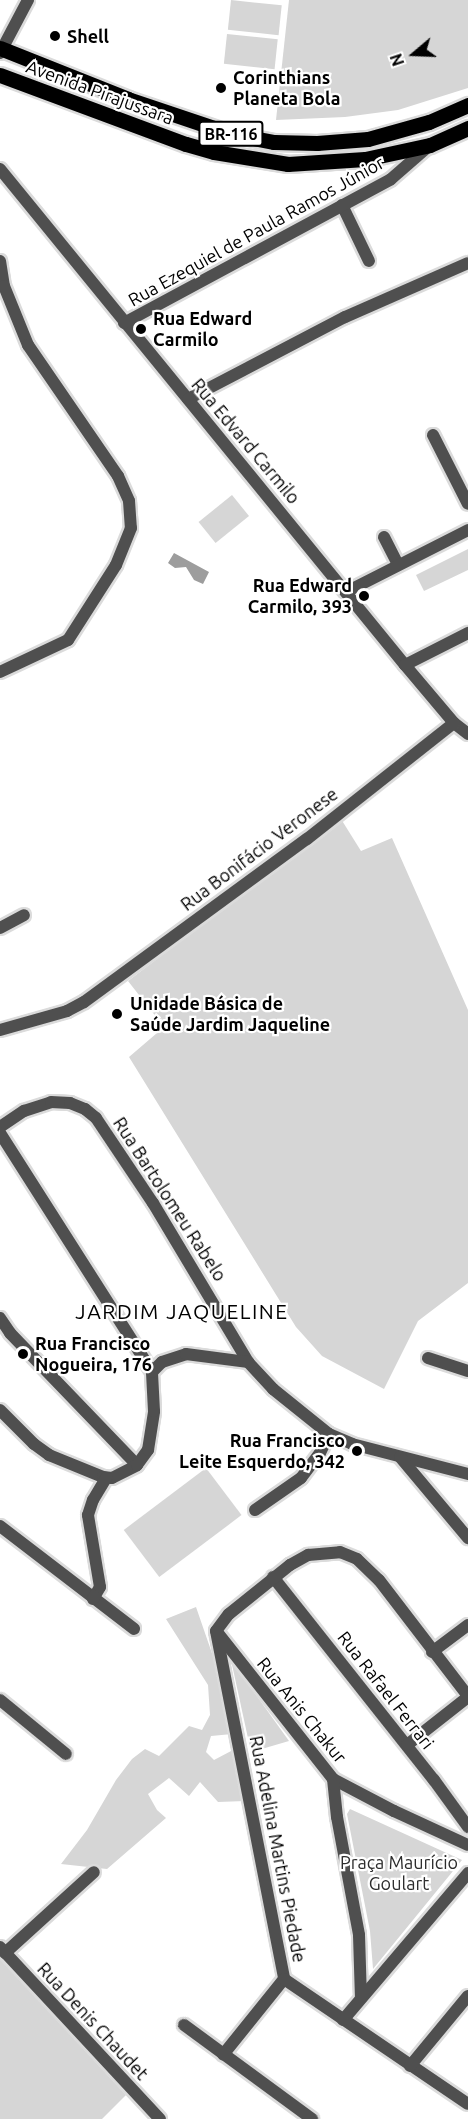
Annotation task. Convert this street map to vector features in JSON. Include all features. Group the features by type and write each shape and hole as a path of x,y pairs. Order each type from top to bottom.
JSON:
{"main road":[{"name":"Avenida Pirajussara","path":"1,50 128,99 232,134 300,144 368,139 429,122 468,105"},
{"name":"Avenida Pirajussara","path":"0,75 175,140 214,152 288,164 365,159 430,145 467,130"},
{"path":"175,140 171,133 174,124 204,132 232,134"}],"street":[{"path":"1,50 28,0"},
{"name":"Rua Ezequiel de Paula Ramos Júnior","path":"124,323 402,172 430,145"},
{"name":"Rua Edvard Carmilo","path":"0,169 405,666 454,723 468,734"},
{"path":"342,205 369,261"},
{"path":"0,261 4,286 28,345 118,476 129,501 131,528 116,565 68,640 0,672"},
{"path":"188,399 345,317 468,263"},
{"path":"433,435 468,504"},
{"path":"346,592 468,530"},
{"path":"384,537 398,565"},
{"path":"405,666 468,633"},
{"name":"Rua Bonifácio Veronese","path":"0,1030 67,1011 84,1002 307,839 454,723"},
{"path":"0,928 24,915"},
{"name":"Rua Bartolomeu Rabelo","path":"0,1127 24,1111 51,1102 70,1103 85,1109 96,1118 153,1203 248,1362 273,1389 329,1434"},
{"path":"0,1133 152,1372 152,1432 148,1450 137,1465 125,1473 106,1478 50,1455 34,1444 0,1410"},
{"path":"0,1318 10,1333 137,1465"},
{"path":"152,1372 162,1362 186,1354 248,1362"},
{"path":"428,1358 468,1371"},
{"path":"255,1510 301,1478 320,1453 329,1434 400,1457 468,1474"},
{"path":"400,1457 468,1538"},
{"path":"93,1599 100,1587 88,1515 93,1500 106,1478"},
{"path":"0,1527 134,1629"},
{"path":"216,1631 229,1614 273,1577 308,1556 333,1551 348,1554 357,1559 379,1580 468,1697 407,1745"},
{"name":"Rua Rafael Ferrari","path":"273,1577 407,1745 468,1827"},
{"path":"432,1652 468,1625"},
{"name":"Rua Anis Chakur","path":"216,1631 333,1779 394,1811 468,1845"},
{"name":"Rua Adelina Martins Piedade","path":"216,1631 284,1979 223,2055"},
{"path":"0,1701 66,1754"},
{"path":"333,1779 337,1817 359,1935 361,1998"},
{"path":"3,1950 94,1872"},
{"path":"343,2020 468,1873"},
{"name":"Rua Denis Chaudet","path":"3,1950 160,2119"},
{"path":"284,1979 468,2104"},
{"path":"410,2066 468,1996"},
{"path":"184,2025 312,2119"}],"green space":[{"path":"231,0 282,5 279,35 228,30"},
{"path":"289,0 468,0 468,88 398,110 345,117 276,120"},
{"path":"227,34 278,39 275,69 224,64"},
{"path":"232,495 249,516 216,543 199,522"},
{"path":"468,549 468,570 424,591 416,575"},
{"path":"341,819 361,851 392,838 468,1010 468,1283 418,1321 384,1389 322,1356 296,1327 129,1057 164,1027 128,981"},
{"path":"206,1468 242,1515 159,1577 124,1530"},
{"path":"196,1607 215,1662 232,1734 211,1736 206,1752 214,1760 233,1750 245,1801 218,1802 200,1782 189,1796 169,1778 148,1794 157,1810 166,1818 107,1869 61,1864 87,1830 116,1780 132,1759 145,1749 159,1756 189,1726 202,1730 210,1715 208,1685 166,1619"},
{"path":"231,1660 289,1741 251,1752"},
{"name":"Praça Maurício Goulart","path":"350,1809 462,1860 373,1969 370,1931 347,1814"},
{"path":"0,1958 126,2095 102,2119 0,2119"}],"shaded area":[{"path":"174,553 209,572 203,584 194,580 186,567 175,568 168,563"}],"place":[{"name":"Shell","path":"55,36"},
{"name":"Corinthians Planeta Bola","path":"221,88"},
{"name":"Rua Edward Carmilo","path":"141,329"},
{"name":"Rua Edward Carmilo, 393","path":"364,596"},
{"name":"Unidade Básica de Saúde Jardim Jaqueline","path":"117,1014"},
{"name":"Rua Francisco Nogueira, 176","path":"23,1354"},
{"name":"Rua Francisco Leite Esquerdo, 342","path":"357,1451"}],"district":[{"name":"JARDIM JAQUELINE","path":"182,1311"}]}
